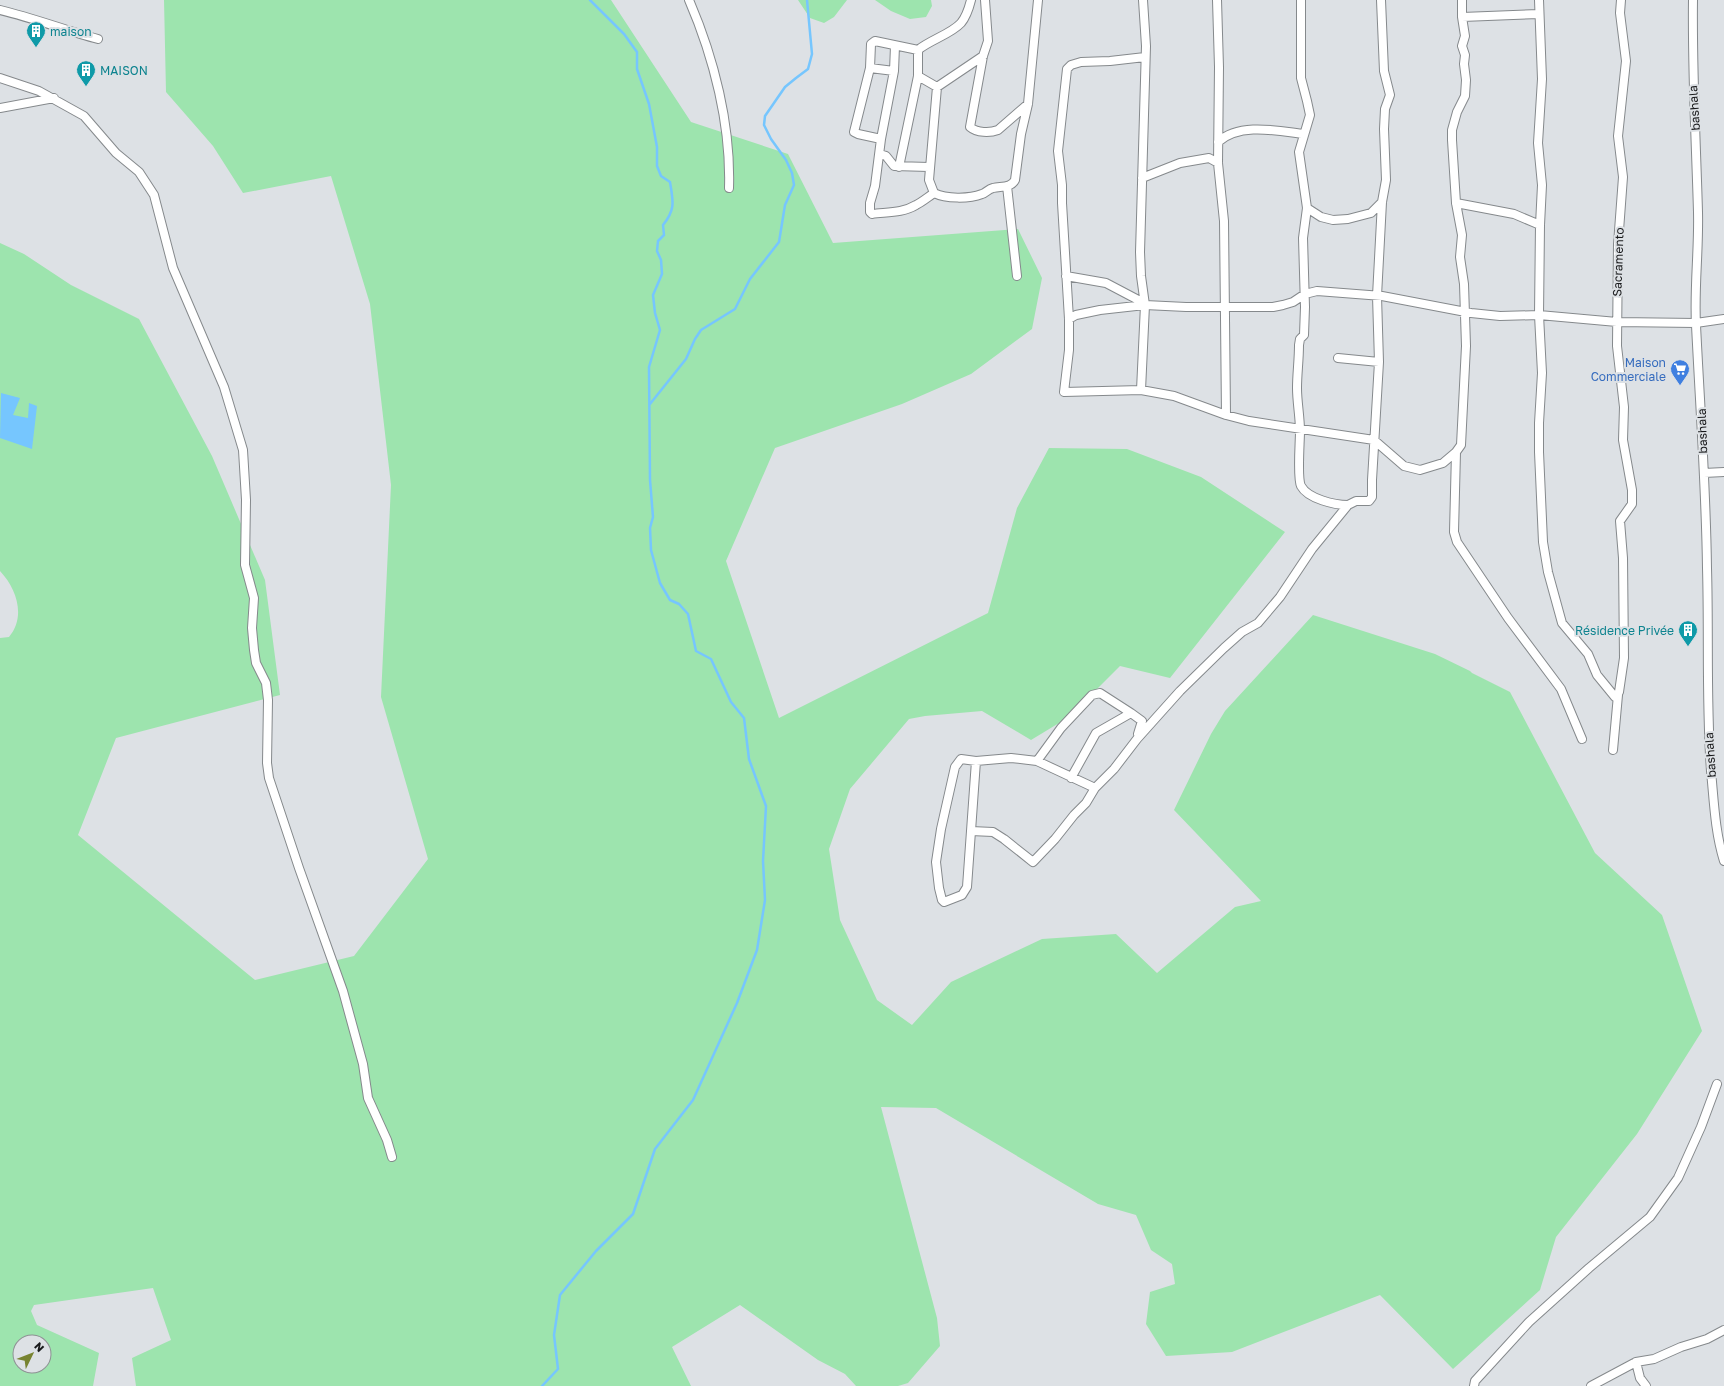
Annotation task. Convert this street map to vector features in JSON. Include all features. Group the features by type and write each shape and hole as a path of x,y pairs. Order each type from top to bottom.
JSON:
{"street":[{"path":"689,0 703,33 721,99 728,150 729,188"},
{"path":"881,139 854,132 870,68 872,42 918,50 934,39 957,27 967,13 972,0"},
{"path":"985,0 988,36 970,124 972,129 992,132 998,130 1028,104"},
{"path":"937,87 929,167 929,180 934,193 956,197 973,196 984,193 991,188 1007,186 1014,183 1021,134 1028,104 1038,0"},
{"path":"1141,390 1145,304 1140,252 1146,57 1146,28 1143,0"},
{"path":"1217,0 1219,67 1218,163 1224,221 1226,415"},
{"path":"1301,0 1301,78 1310,115 1299,152 1307,208 1302,238 1304,335 1300,339 1299,345 1297,390 1300,406 1300,482 1302,488 1306,492 1325,502 1348,505"},
{"path":"970,831 992,832 1004,839 1033,862 1086,803 1095,788 1114,769 1137,739 1180,691 1203,667 1242,632 1258,623 1280,597 1312,549 1348,505 1356,500 1367,502 1372,497 1379,362 1377,296 1382,202 1386,180 1384,129 1385,109 1390,95 1384,71 1381,0"},
{"path":"1146,57 1110,61 1081,62 1071,65 1067,69 1058,151 1062,185 1069,319 1069,350 1064,392 1141,390 1174,396 1226,415 1249,421 1374,440 1404,466 1420,470 1443,463 1456,452 1461,445 1463,428 1463,392 1467,364 1465,312 1460,257 1462,235 1456,203 1452,130 1457,112 1465,96 1465,55 1462,46 1465,36 1462,17 1462,0"},
{"path":"1539,0 1538,14 1542,79 1538,143 1542,185 1539,315 1542,366 1538,423 1543,542 1548,572 1562,623 1588,654 1597,676 1611,694 1615,697 1618,695 1614,750"},
{"name":"Sacramento","path":"1618,695 1624,653 1623,558 1620,521 1631,508 1632,498 1624,440 1624,407 1617,346 1618,244 1623,177 1618,136 1626,61 1620,12 1621,0"},
{"name":"bashala","path":"1693,0 1693,85 1698,216 1695,270 1696,323 1702,406 1707,567 1708,722 1714,815 1719,845 1724,861"},
{"path":"0,10 49,23 98,39"},
{"path":"1462,17 1538,14"},
{"path":"895,46 894,71 881,139 875,186 869,208 870,212 872,214 892,212 915,206 934,193"},
{"path":"899,167 918,76 918,50"},
{"path":"937,87 983,56"},
{"path":"870,68 894,71"},
{"path":"918,76 937,87"},
{"path":"1,79 54,98 89,119 116,153 139,172 153,191 173,268 224,387 243,450 246,500 245,565 254,598 252,628 256,662 266,683 268,700 267,763 269,778 343,991 363,1064 368,1098 387,1140 392,1157"},
{"path":"0,108 54,98"},
{"path":"1218,142 1230,134 1241,131 1266,130 1304,134"},
{"path":"880,154 888,158 892,164 899,167 929,167"},
{"path":"1142,178 1180,163 1209,158 1218,163"},
{"path":"1007,186 1017,276"},
{"path":"1307,208 1321,216 1333,220 1348,219 1371,213 1382,202"},
{"path":"1456,203 1514,214 1540,225"},
{"path":"1066,276 1106,283 1145,304"},
{"path":"1069,319 1100,310 1145,304 1186,307 1273,307 1284,305 1304,294 1316,291 1377,296 1465,312 1500,316 1539,315 1617,322 1696,323 1724,319"},
{"path":"1338,358 1379,362"},
{"path":"1456,452 1454,532 1457,542 1508,618 1561,689 1576,721 1582,739"},
{"path":"1704,473 1724,472"},
{"path":"1037,761 1061,728 1092,694 1100,693 1142,721 1137,739"},
{"path":"1071,778 1096,733 1131,713"},
{"path":"976,761 970,831 968,887 962,895 944,902 942,900 939,888 936,862 954,767 961,759 976,761 1011,758 1037,761 1095,788"},
{"path":"1474,1386 1475,1380 1529,1322 1589,1268 1650,1217 1678,1178 1701,1127 1717,1084"},
{"path":"1591,1386 1636,1362 1654,1359 1681,1347 1707,1339 1724,1330"},
{"path":"1636,1362 1640,1378 1646,1386"}],"green space":[{"path":"164,0 611,0 691,122 788,154 833,243 1018,229 1042,278 1032,329 971,374 902,404 775,448 726,561 779,718 988,613 1017,508 1049,448 1127,449 1201,477 1285,532 1170,678 1120,666 1069,717 1031,740 982,711 925,716 909,719 850,789 829,849 840,920 877,1000 912,1025 951,982 1042,939 1116,934 1157,973 1235,907 1261,901 1174,810 1211,734 1225,711 1313,615 1435,654 1510,692 1595,853 1662,915 1702,1031 1637,1134 1556,1237 1540,1290 1453,1369 1380,1295 1232,1352 1166,1356 1146,1324 1150,1292 1175,1284 1172,1264 1151,1250 1136,1215 1098,1204 936,1108 881,1107 937,1318 940,1346 908,1383 898,1386 856,1386 845,1374 818,1360 740,1305 672,1347 691,1386 136,1386 132,1358 171,1340 153,1288 34,1305 31,1311 37,1325 99,1353 93,1386 0,1386 0,638 9,637 17,621 18,612 15,595 6,578 0,571 0,243 24,254 71,285 139,319 212,456 265,580 280,695 116,738 78,835 255,980 354,956 428,859 381,697 391,485 370,304 331,176 243,193 213,146 166,92"},
{"path":"798,0 847,0 834,17 824,23 810,18"},
{"path":"875,0 931,0 932,6 926,17 910,19 891,11"}],"water":[{"path":"1,393 20,398 13,415 28,418 29,403 37,406 32,449 0,438"}],"waterway":[{"path":"542,1386 558,1369 554,1335 560,1295 596,1251 633,1214 655,1149 693,1100 737,1003 757,950 765,900 763,861 766,806 749,759 744,718 731,702 711,659 696,651 688,614 679,604 670,600 660,583 651,550 650,528 653,517 650,480 649,367 660,330 655,313 653,295 662,274 661,260 657,251 658,241 664,235 663,225 672,209 672,194 670,182 661,176 657,166 657,147 649,104 637,69 637,52 624,34 590,0"},
{"path":"650,404 686,359 701,330 735,309 750,279 779,242 785,205 794,185 792,173 786,160 771,139 764,125 765,116 785,87 808,69 812,54 807,0"}],"place":[{"name":"maison","path":"36,48"},
{"name":"MAISON","path":"86,87"},
{"name":"Maison Commerciale","path":"1680,386"},
{"name":"Résidence Privée","path":"1688,647"}]}
